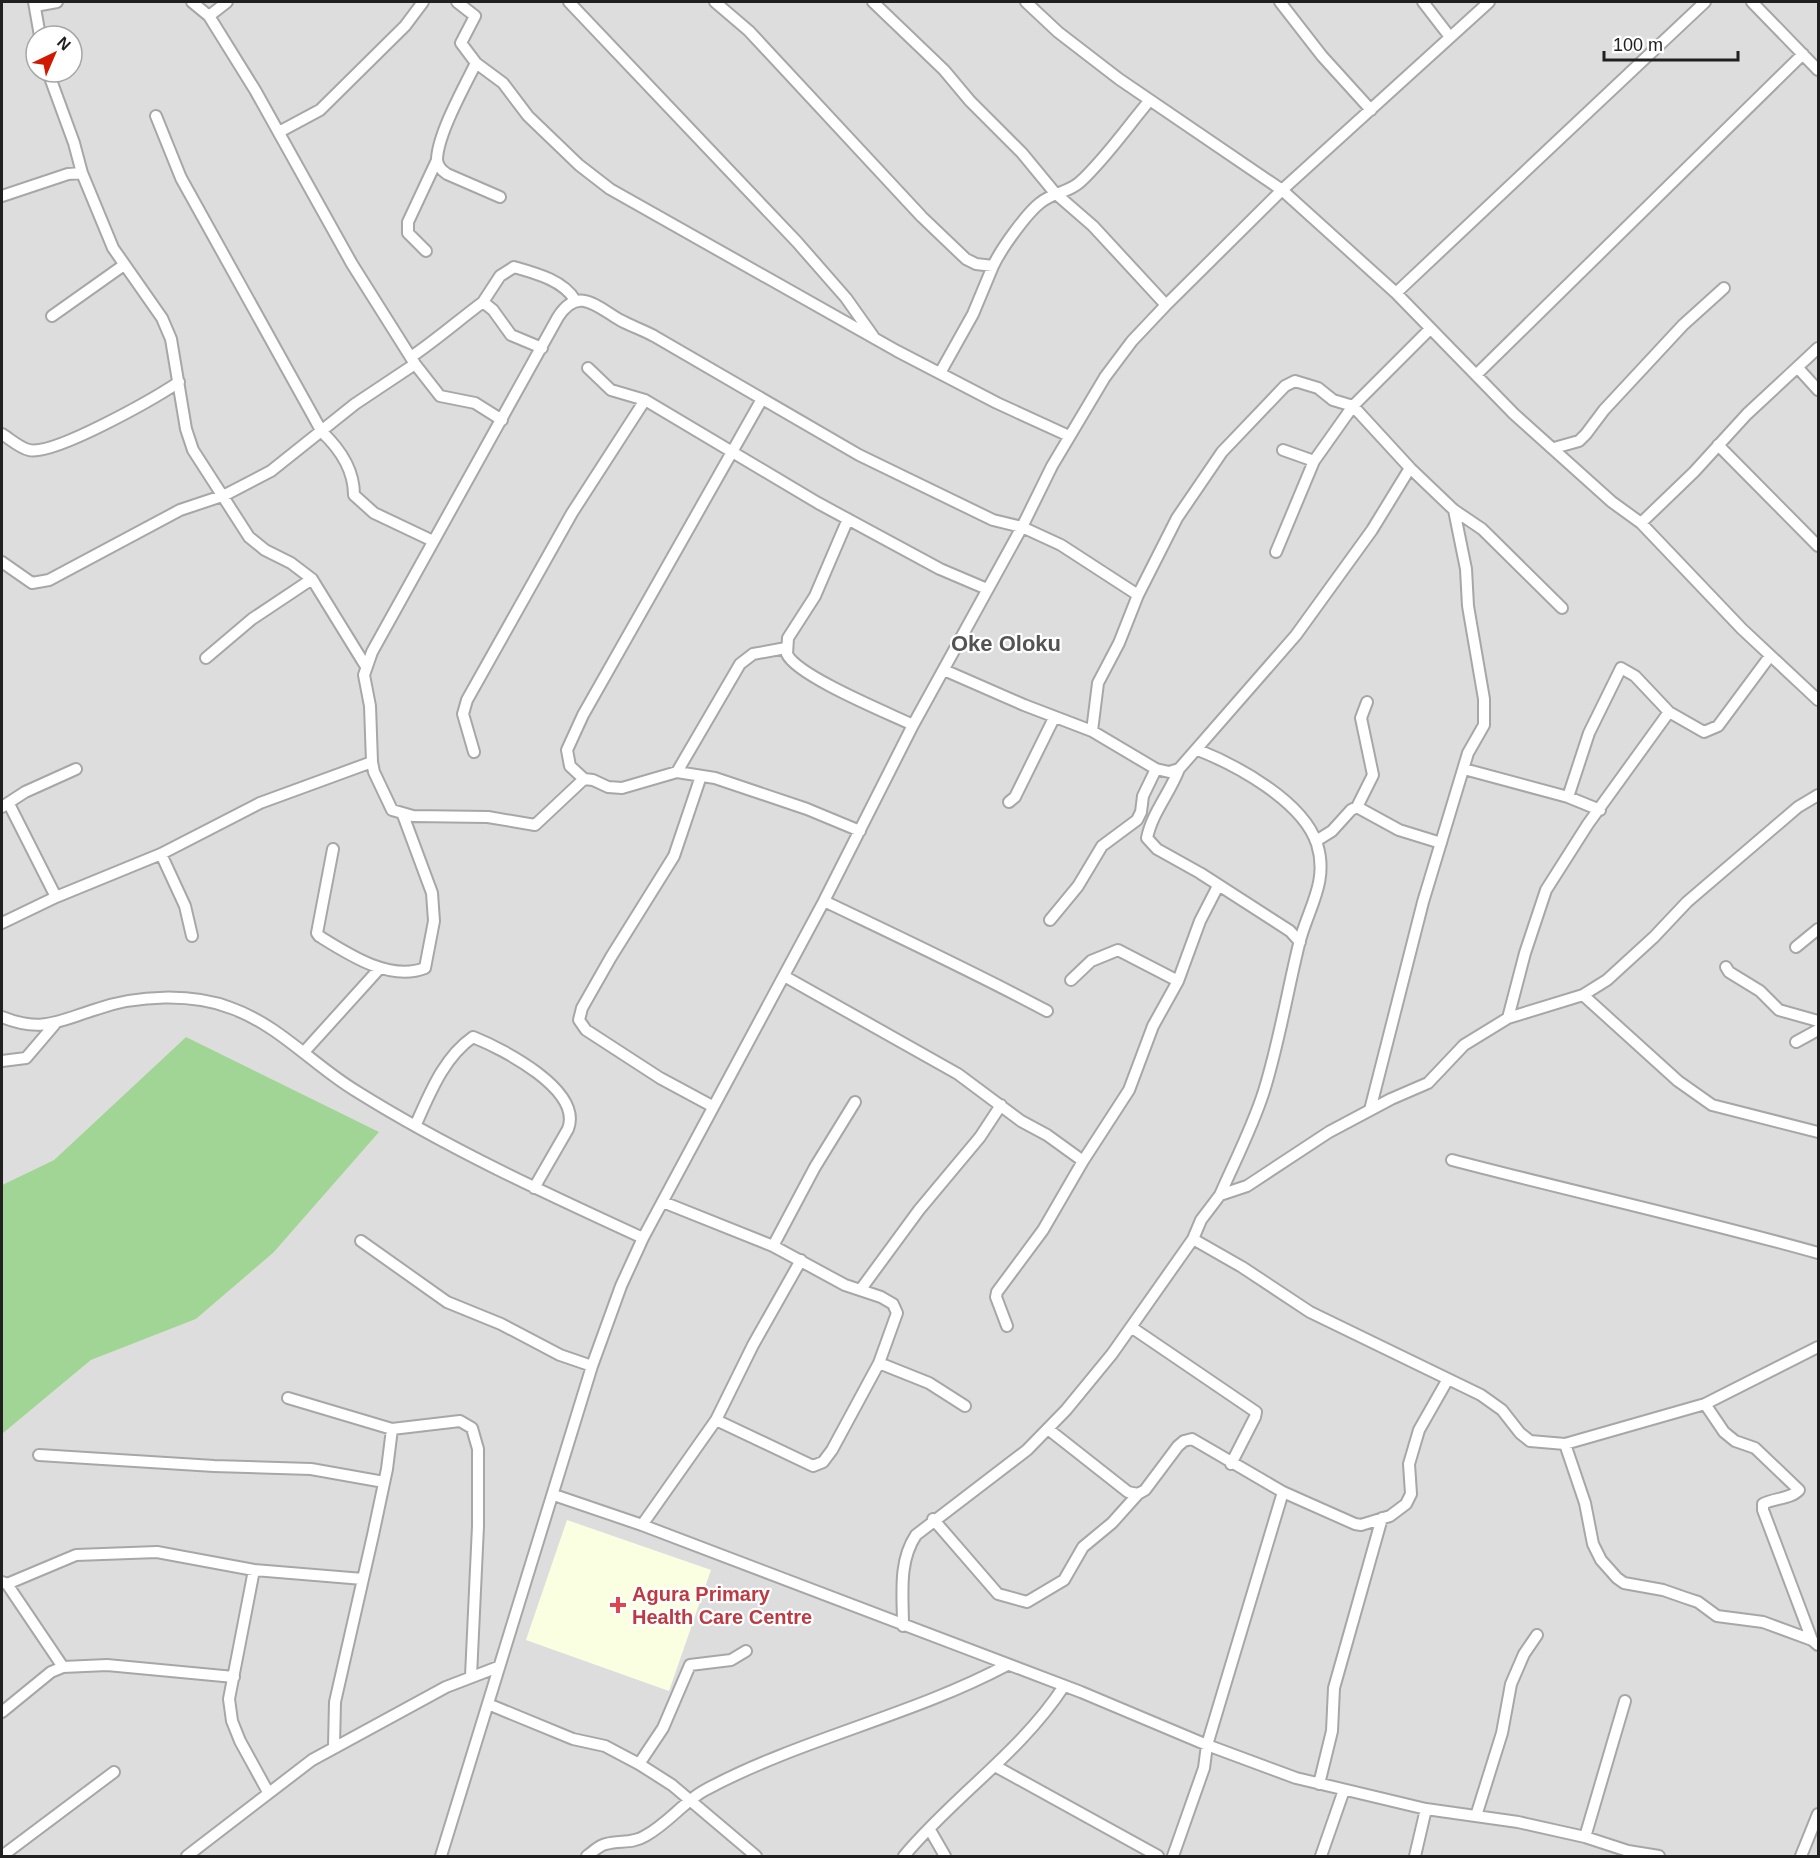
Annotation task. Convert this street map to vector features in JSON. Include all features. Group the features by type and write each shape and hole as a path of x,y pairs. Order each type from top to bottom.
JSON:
{"street":[{"path":"38,24 34,4 57,2"},
{"path":"192,2 209,16 279,132 352,264 413,361 440,396 475,403 502,420"},
{"path":"209,16 227,2"},
{"path":"279,132 320,110 405,26 423,2"},
{"path":"457,2 475,16 462,43 476,63 502,83 528,116 597,180 940,374 1069,436"},
{"path":"569,2 805,250 846,298 874,338"},
{"path":"715,2 749,31 922,217 966,259 976,264 993,266"},
{"path":"873,2 944,70 970,101 1022,153 1055,193 1093,226 1166,305"},
{"path":"1026,2 1058,32 1150,100 1282,190 1396,293 1429,330 1514,414 1612,502 1641,523 1770,656 1818,700"},
{"path":"1280,2 1322,56 1371,110"},
{"path":"1423,2 1450,37"},
{"path":"441,1857 592,1366 621,1286 643,1238 712,1106 824,901 913,724 1022,527 1069,436 1125,350 1166,305 1282,190 1489,2"},
{"path":"1396,293 1705,2"},
{"path":"1752,2 1818,70"},
{"path":"1476,375 1803,54"},
{"path":"426,250 408,233 408,222 437,160 444,134 476,63"},
{"path":"53,84 75,143 82,173 113,248 162,318 171,339 172,356 179,382 186,429 193,450 255,543 291,563 312,579 366,665"},
{"path":"940,374 973,314 999,253 1039,204 1055,193 1070,190 1083,179 1150,100"},
{"path":"156,116 182,178 322,432 333,442 353,476 354,495 362,505 381,517 433,541"},
{"path":"437,160 440,168 447,174 500,198"},
{"path":"2,196 68,174 82,173"},
{"path":"52,316 124,265"},
{"path":"2,562 22,578 39,584 180,510 225,495 271,471 413,361 469,311 483,302 500,276 514,267 561,284 569,290 575,300"},
{"path":"1554,448 1579,441 1604,410 1683,325 1724,288"},
{"path":"584,779 535,825 488,817 403,815 392,810 374,772 370,706 364,675 366,665 433,541 564,306 575,300 591,302 859,455 993,520 1022,527 1095,564 1138,595"},
{"path":"483,302 493,310 511,334 542,348"},
{"path":"1276,552 1314,461 1353,406 1429,330"},
{"path":"1641,523 1694,472 1747,414 1818,348"},
{"path":"588,368 610,390 645,400 848,519 940,569 987,589"},
{"path":"1798,368 1818,390"},
{"path":"1092,731 1098,683 1119,643 1138,595 1177,518 1222,452 1285,386 1295,381 1318,388 1334,400 1353,406 1410,468 1455,510 1482,529 1562,608"},
{"path":"2,434 28,450 53,447 103,425 179,382"},
{"path":"762,399 568,743 570,766 584,779 593,780 608,787 622,788 677,772 701,776 807,808 860,831"},
{"path":"474,752 463,714 467,700 572,513 645,400"},
{"path":"1718,445 1818,546"},
{"path":"1284,450 1314,461"},
{"path":"1300,942 1290,931 1157,849 1147,838 1150,824 1173,786 1179,769 1198,750 1296,635 1372,530 1410,468"},
{"path":"1370,1110 1423,902 1468,753 1484,725 1480,675 1468,606 1466,569 1455,510"},
{"path":"848,519 815,596 788,638 786,648 789,659 821,682 913,724"},
{"path":"206,658 252,619 312,579"},
{"path":"677,772 740,664 753,654 786,648"},
{"path":"1568,797 1589,733 1621,668 1635,676 1669,712 1704,732 1718,726 1770,656"},
{"path":"944,670 1054,718 1092,731 1156,769 1169,772 1179,769"},
{"path":"1316,841 1332,831 1351,810 1357,807 1373,775 1361,718 1367,702"},
{"path":"1508,1018 1527,944 1546,890 1599,810 1669,712"},
{"path":"1009,802 1015,796 1054,718"},
{"path":"903,1626 904,1560 907,1548 916,1535 933,1519 960,1503 1028,1450 1099,1371 1193,1239 1201,1220 1220,1195 1264,1091 1300,942 1321,881 1321,862 1316,841 1292,808 1277,795 1220,759 1198,750"},
{"path":"2,923 56,897 161,854 260,803 372,762"},
{"path":"56,897 5,806 25,792 76,769"},
{"path":"1050,920 1072,893 1102,846 1137,820 1141,812 1143,796 1156,769"},
{"path":"1464,769 1568,797 1599,810"},
{"path":"701,776 674,856 611,957 582,1008 579,1020 586,1030 637,1063 712,1106"},
{"path":"1220,1195 1247,1186 1297,1151 1370,1110 1428,1083 1464,1045 1508,1018 1583,995 1623,966 1687,902 1780,822 1818,795"},
{"path":"1357,807 1399,830 1441,843"},
{"path":"333,849 317,933 330,943 380,968 416,971 425,968 430,952 434,921 432,893 403,815"},
{"path":"161,854 185,906 192,936"},
{"path":"1007,1326 996,1297 997,1292 1043,1230 1083,1161 1129,1090 1153,1026 1178,981 1200,921 1218,886"},
{"path":"824,901 934,956 977,973 1047,1011"},
{"path":"1796,947 1818,929"},
{"path":"1071,980 1091,961 1118,950 1178,981"},
{"path":"1726,967 1729,972 1760,991 1779,1010 1818,1021"},
{"path":"304,1052 380,968"},
{"path":"784,976 917,1049 1083,1161"},
{"path":"1583,995 1678,1081 1712,1105 1818,1132"},
{"path":"2,1017 24,1026 55,1024 98,1008 138,1001 197,999 231,1007 255,1018 354,1090 473,1159 643,1238"},
{"path":"2,1061 26,1058 55,1024"},
{"path":"1796,1042 1818,1030"},
{"path":"416,1124 430,1092 456,1049 473,1037 490,1044 551,1083 571,1110 572,1119 568,1129 534,1188"},
{"path":"773,1246 815,1167 855,1102"},
{"path":"861,1289 919,1210 980,1137 1001,1105"},
{"path":"1452,1161 1614,1202 1721,1226 1818,1253"},
{"path":"663,1202 773,1246 845,1285 861,1289 893,1304 897,1313 879,1363 832,1450 822,1462 813,1466 716,1420"},
{"path":"1193,1239 1242,1266 1311,1312 1493,1402 1530,1441 1565,1444 1705,1404 1818,1347"},
{"path":"361,1241 447,1302 501,1324 560,1355 592,1366"},
{"path":"642,1525 716,1420 753,1345 801,1260"},
{"path":"1131,1327 1256,1412 1231,1464"},
{"path":"879,1363 929,1383 965,1406"},
{"path":"933,1519 998,1594 1027,1602 1064,1580 1083,1547 1112,1523 1138,1494 1145,1490 1184,1440 1192,1439 1206,1445 1231,1464 1283,1492 1355,1524 1382,1518 1406,1504 1411,1494 1409,1464 1419,1430 1448,1379"},
{"path":"288,1398 392,1429 460,1421 472,1428 476,1437 478,1526 471,1676"},
{"path":"1705,1404 1724,1431 1735,1441 1755,1448 1799,1490 1796,1494 1770,1500 1763,1504 1763,1510 1815,1642"},
{"path":"334,1746 335,1702 384,1482 392,1429"},
{"path":"1048,1429 1128,1492 1138,1494"},
{"path":"1565,1444 1585,1503 1593,1544 1601,1560 1617,1578 1624,1583 1663,1590 1692,1600 1717,1616 1763,1622 1815,1642"},
{"path":"39,1455 214,1466 311,1469 384,1482"},
{"path":"1173,1857 1204,1768 1207,1745 1283,1492"},
{"path":"554,1495 642,1525 1064,1686 1253,1763 1319,1784 1426,1809 1586,1837 1627,1854 1659,1857"},
{"path":"1319,1784 1332,1731 1334,1688 1382,1518"},
{"path":"63,1667 4,1583 76,1555 157,1552 254,1570 363,1579"},
{"path":"254,1570 229,1699 232,1721 268,1792"},
{"path":"1476,1816 1502,1733 1511,1684 1524,1654 1537,1635"},
{"path":"639,1764 663,1728 690,1665 731,1660 746,1651"},
{"path":"2,1713 51,1672 63,1667 107,1665 234,1677"},
{"path":"587,1857 602,1845 637,1841 676,1815 708,1788 869,1720 935,1699 1007,1665"},
{"path":"187,1857 268,1792 334,1746 471,1676 498,1667"},
{"path":"904,1857 975,1783 1026,1737 1064,1686"},
{"path":"1586,1837 1625,1701"},
{"path":"488,1704 573,1738 605,1746 639,1764 672,1785 756,1857"},
{"path":"994,1766 1158,1857"},
{"path":"2,1856 114,1772"},
{"path":"1321,1857 1344,1790"},
{"path":"1415,1857 1426,1809"},
{"path":"1801,1857 1818,1814"},
{"path":"930,1830 945,1857"}],"shaded area":[{"path":"2,2 1818,2 1818,1856 2,1856 2,1434 91,1360 196,1319 273,1253 186,1037 54,1160 2,1185"},
{"name":"Agura Primary Health Care Centre","path":"567,1520 711,1570 669,1691 526,1640"}],"green space":[{"path":"186,1037 379,1132 273,1253 196,1319 91,1360 2,1434 2,1185 54,1160"}],"place":[{"name":"Agura Primary Health Care Centre","path":"618,1605"}],"district":[{"name":"Oke Oloku","path":"1006,643"}]}
